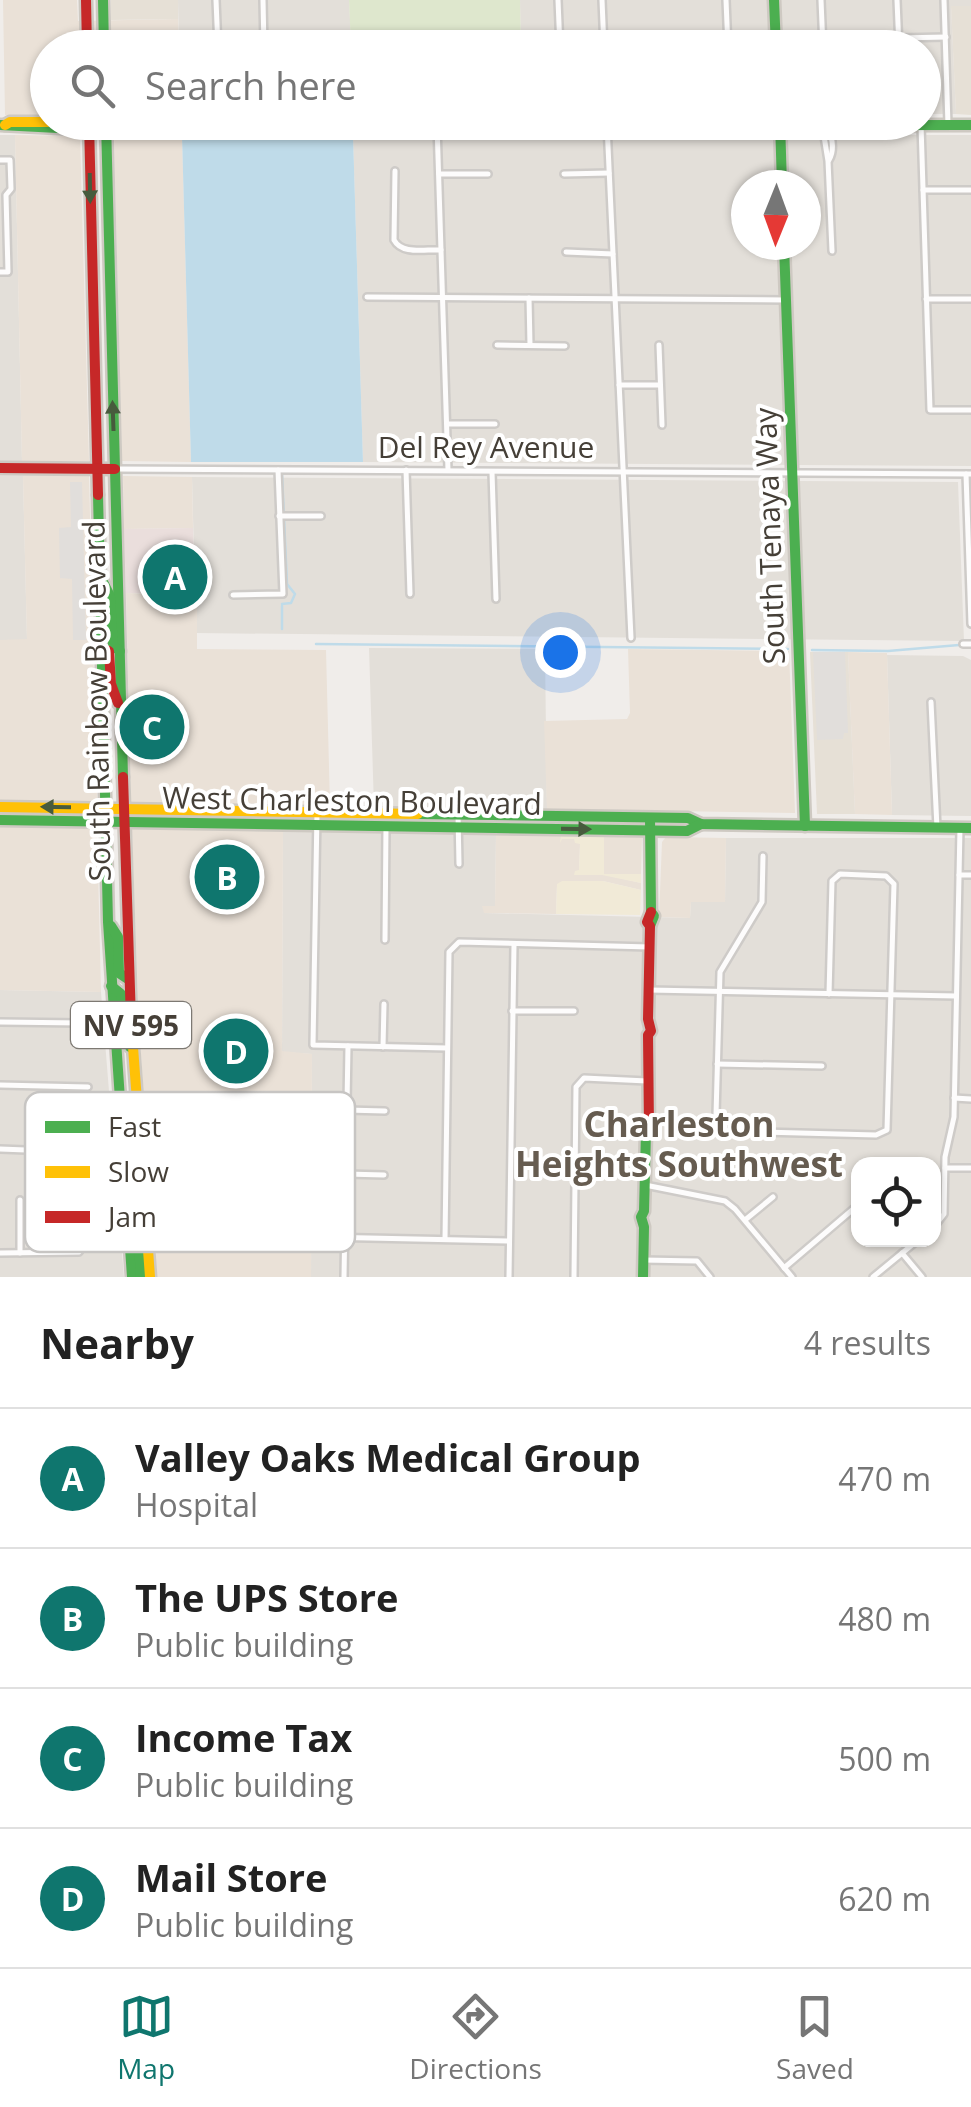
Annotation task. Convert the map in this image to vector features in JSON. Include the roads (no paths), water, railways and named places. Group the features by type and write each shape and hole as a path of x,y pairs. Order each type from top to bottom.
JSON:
{"main road":[{"path":"86,0 87,30"},
{"path":"103,0 104,30"},
{"path":"774,0 775,30"},
{"path":"2,126 30,122"},
{"path":"941,125 971,125"},
{"path":"2,126 30,128"},
{"name":"South Rainbow Boulevard","path":"89,140 108,922 119,1092"},
{"name":"South Rainbow Boulevard","path":"106,140 128,978 136,1092"},
{"path":"781,140 782,170"},
{"name":"South Tenaya Way","path":"785,260 805,826"},
{"path":"93,291 110,292"},
{"path":"94,304 110,305"},
{"name":"Del Rey Avenue","path":"0,468 115,469"},
{"path":"100,576 110,596 112,646 120,652"},
{"path":"102,648 109,651 110,684 121,712"},
{"name":"West Charleston Boulevard","path":"0,808 124,808 386,826 459,821 687,831 701,824"},
{"path":"643,1277 644,1228 648,1222 644,1212 643,1122 648,1036 644,1024 648,1020 650,926 654,923 650,912 650,818"},
{"name":"West Charleston Boulevard","path":"0,820 688,818 701,824 966,828"},
{"path":"108,922 118,937 120,973 128,978"},
{"path":"111,986 121,994 122,1025 133,1056"},
{"name":"South Rainbow Boulevard","path":"130,1252 132,1277"},
{"path":"139,1252 141,1277"},
{"name":"South Rainbow Boulevard","path":"148,1252 150,1277"}],"street":[{"path":"216,0 217,30"},
{"path":"263,0 264,30"},
{"path":"558,0 559,30"},
{"path":"602,0 604,30"},
{"path":"726,0 728,30"},
{"path":"821,0 822,30"},
{"path":"897,0 898,30"},
{"path":"944,0 948,125"},
{"path":"941,37 946,37"},
{"path":"437,140 448,470"},
{"path":"608,140 630,638"},
{"path":"825,140 832,251"},
{"path":"921,140 930,410 971,410"},
{"path":"0,160 10,160 10,189 6,195 8,272 0,272"},
{"path":"395,171 397,246 441,250"},
{"path":"438,174 488,174"},
{"path":"564,174 609,174"},
{"path":"923,190 971,190"},
{"path":"566,252 614,254"},
{"path":"366,297 786,300"},
{"path":"529,298 530,345"},
{"path":"926,299 971,299"},
{"path":"497,345 565,346"},
{"path":"659,345 662,426"},
{"path":"619,385 660,385"},
{"path":"447,424 495,424"},
{"name":"Del Rey Avenue","path":"115,469 968,474"},
{"path":"233,595 283,594 278,470"},
{"path":"406,470 410,594"},
{"path":"492,471 496,599"},
{"path":"968,474 971,624"},
{"path":"280,516 322,516"},
{"path":"932,702 937,828"},
{"path":"317,819 314,1045 448,1048"},
{"path":"459,821 459,864"},
{"path":"385,940 386,826"},
{"path":"941,1218 954,1098 959,875 966,828"},
{"path":"764,856 762,902 720,972 716,1115 719,1128 876,1134 887,1130 894,884 886,876 840,874 832,881 829,994"},
{"path":"959,875 971,875"},
{"path":"446,1240 449,952 453,946 460,942 650,947"},
{"path":"509,1277 514,944"},
{"path":"649,990 956,996"},
{"path":"383,1047 384,1004"},
{"path":"512,1011 574,1012"},
{"path":"0,1022 82,1023"},
{"path":"347,1092 348,1046"},
{"path":"717,1064 822,1066"},
{"path":"574,1277 579,1082 584,1078 647,1080"},
{"path":"0,1085 88,1087"},
{"path":"954,1098 971,1099"},
{"path":"355,1110 385,1111"},
{"path":"0,1148 25,1149"},
{"path":"945,1168 971,1168"},
{"path":"355,1174 384,1174"},
{"path":"645,1185 717,1198 735,1209 792,1277"},
{"path":"745,1220 773,1197"},
{"path":"20,1200 20,1253"},
{"path":"784,1268 851,1211"},
{"path":"355,1237 508,1241"},
{"path":"873,1277 910,1247"},
{"path":"0,1253 78,1252"},
{"path":"344,1277 345,1252"},
{"path":"902,1254 922,1277"},
{"path":"643,1260 697,1261 710,1277"}],"water":[{"path":"182,140 353,140 363,462 191,462"}],"waterway":[{"path":"282,474 287,584 295,594 291,603 282,604"},
{"path":"282,606 282,629"},
{"path":"316,644 788,649"},
{"path":"812,650 888,651 959,645"}],"place":[{"name":"Valley Oaks Medical Group","path":"175,577"},
{"name":"Income Tax","path":"152,727"},
{"name":"The UPS Store","path":"227,877"},
{"name":"Mail Store","path":"236,1051"}],"district":[{"name":"Charleston Heights Southwest","path":"679,1143"}]}
